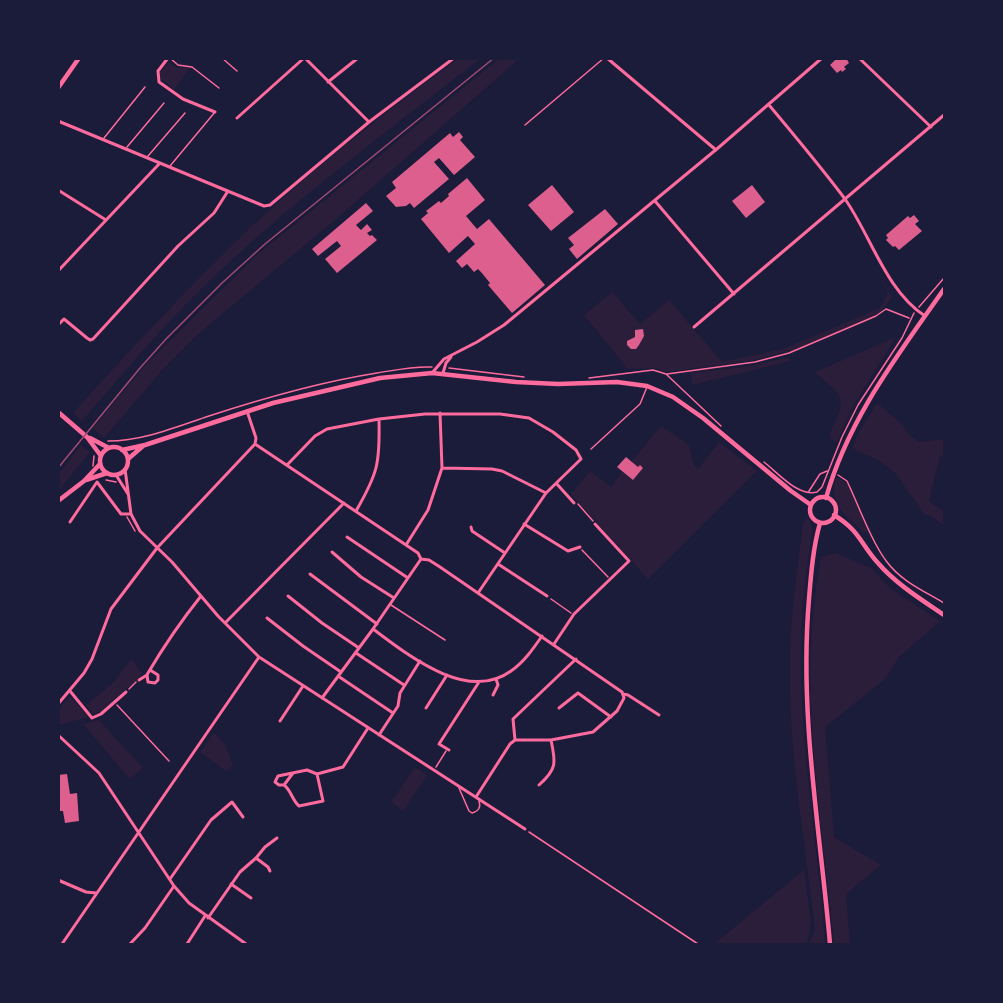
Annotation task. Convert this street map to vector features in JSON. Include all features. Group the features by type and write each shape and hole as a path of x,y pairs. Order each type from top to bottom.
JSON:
{"main road":[{"path":"58,87 79,58"},
{"path":"826,498 834,470 866,403 945,289"},
{"path":"123,450 145,445 273,403 342,386 434,370 516,382 558,384 617,382 647,386 673,397 811,505"},
{"path":"58,412 95,443 110,448 117,447 123,450 128,459"},
{"path":"58,501 84,482 100,464 101,456 95,443"},
{"path":"84,482 107,473 116,475 125,469 128,459 145,445"},
{"path":"101,456 110,448"},
{"path":"100,464 107,473"},
{"path":"826,498 833,504 834,515 828,522 820,523 812,517 811,505 816,500 826,498"},
{"path":"834,515 856,532 888,574 945,615"},
{"path":"820,523 810,587 806,672 808,736 830,945"}],"street":[{"path":"169,58 158,71 159,82 183,99 215,112"},
{"path":"237,118 304,58 369,123"},
{"path":"328,82 358,58"},
{"path":"58,121 104,138 264,206 270,205 369,123 454,58"},
{"path":"606,58 716,150"},
{"path":"434,370 444,359 504,325 716,150 822,58"},
{"path":"859,58 931,127"},
{"path":"769,105 845,200 898,291 925,316"},
{"path":"694,327 944,118"},
{"path":"58,271 160,163"},
{"path":"58,190 106,220"},
{"path":"58,315 87,338 93,339 178,246 214,213 228,191"},
{"path":"655,201 734,294"},
{"path":"58,325 64,319"},
{"path":"443,371 452,356"},
{"path":"58,704 92,659 111,609 157,548 255,444 256,438 247,411"},
{"path":"287,465 320,432 379,419 440,413 500,414 529,418 553,432 580,455 580,460 546,493 478,594"},
{"path":"406,544 428,510 442,468 440,413"},
{"path":"356,511 376,471 380,453 379,419"},
{"path":"255,444 406,544 421,558 429,560 659,716"},
{"path":"442,468 502,471 546,493"},
{"path":"125,469 131,514 140,531 259,657 525,829"},
{"path":"116,475 129,496"},
{"path":"70,522 97,483 121,514 131,514"},
{"path":"556,483 574,503"},
{"path":"225,623 344,502"},
{"path":"524,524 568,551 580,547"},
{"path":"554,644 574,614 629,561 595,524"},
{"path":"471,527 472,531 505,553"},
{"path":"347,537 408,578"},
{"path":"332,552 361,577 394,598"},
{"path":"322,698 377,624 421,558"},
{"path":"498,564 547,596"},
{"path":"310,574 377,624"},
{"path":"139,680 147,675 174,632 201,596"},
{"path":"288,596 359,648"},
{"path":"267,618 393,713"},
{"path":"373,629 420,661 447,675 479,682 496,679 511,672 523,662 542,636"},
{"path":"356,653 405,685"},
{"path":"62,945 259,657"},
{"path":"515,740 513,719 576,658"},
{"path":"379,735 398,706 400,693 420,661"},
{"path":"147,675 150,683 153,684 158,680 158,675 150,670"},
{"path":"426,708 447,675"},
{"path":"493,695 498,685 496,679"},
{"path":"448,750 439,744 479,682"},
{"path":"280,721 303,686"},
{"path":"69,691 92,718 101,714 126,692"},
{"path":"559,708 578,693 611,717"},
{"path":"477,799 510,744 515,740 551,740 593,732 623,703 622,693"},
{"path":"317,774 323,801 299,806 292,800 289,789 284,785 279,785 275,778 307,770 317,774 343,767 368,728"},
{"path":"58,735 99,773 174,886 189,903 240,943 246,945"},
{"path":"539,784 553,770 555,761 551,740"},
{"path":"284,785 293,773"},
{"path":"170,879 214,816 232,802 243,817"},
{"path":"187,945 240,872 277,838"},
{"path":"256,858 270,871"},
{"path":"58,880 86,892 97,893"},
{"path":"231,884 251,898"},
{"path":"130,945 145,928 174,886"}],"lane":[{"path":"169,58 178,65 192,67 219,88"},
{"path":"222,58 237,71"},
{"path":"525,126 606,58"},
{"path":"104,138 145,87"},
{"path":"126,148 164,103"},
{"path":"169,167 215,112"},
{"path":"147,157 185,113"},
{"path":"591,449 640,404 647,386"},
{"path":"390,605 446,640"},
{"path":"458,787 472,813 480,806 477,799"}],"path":[{"path":"582,378 653,370 666,374 755,362 789,353 867,320 886,309 911,319"},
{"path":"104,441 128,441 159,433 272,397 326,383 416,366 434,370"},
{"path":"443,371 526,377"},
{"path":"666,374 727,431"},
{"path":"92,464 95,451"},
{"path":"761,459 796,487 808,492 820,474 827,472"},
{"path":"838,475 847,481 877,547 887,562 912,585 945,603"},
{"path":"100,477 117,482 120,488"},
{"path":"574,503 595,524"},
{"path":"126,515 137,534"},
{"path":"580,547 610,579"},
{"path":"547,596 574,614"},
{"path":"126,692 139,680"},
{"path":"115,702 169,761"},
{"path":"433,771 448,750"},
{"path":"525,829 698,945"}],"shaded area":[{"path":"500,58 519,59 336,219 197,335 163,369 104,438 93,428 146,364 258,254"},
{"path":"458,59 480,59 349,161 221,270 150,343 82,421 73,413 206,271 253,225 353,139"},
{"path":"169,62 178,69 180,66 190,67 174,90 160,78 160,73"},
{"path":"872,259 892,297 881,312 794,350 750,361 665,372 658,370 659,368 628,369 584,315 612,292 640,324 669,300 722,362 783,349 880,308 888,293"},
{"path":"896,337 853,406 837,442 831,439 830,434 841,405 840,399 815,372"},
{"path":"788,357 791,361 692,385 691,373 751,366"},
{"path":"877,403 919,442 944,439 944,457 940,456 929,501 944,512 944,526 931,516 925,515 895,473 880,461 852,448 856,437"},
{"path":"661,426 689,445 694,465 698,469 719,442 757,471 648,579 571,494 590,471 611,487 622,472 633,480 643,468 631,462"},
{"path":"81,445 90,452 59,490 59,474"},
{"path":"836,477 848,484 868,531 863,533 840,509 834,496"},
{"path":"807,518 810,520 812,529 802,614 801,681 806,756 825,944 809,944 815,929 794,761 790,694 793,609 803,523"},
{"path":"836,553 871,568 891,589 940,621 899,657 885,679 825,727 834,837 881,865 846,894 850,944 834,944 818,799 811,702 814,605 821,557"},
{"path":"131,659 143,674 100,712 93,714 86,705 114,682"},
{"path":"69,697 88,717 59,725 59,710"},
{"path":"99,720 143,768 130,779 83,724"},
{"path":"214,732 225,745 233,765 226,771 200,752"},
{"path":"415,767 427,775 403,811 391,802"},
{"path":"804,870 811,922 807,944 714,944"}],"building":[{"path":"837,58 846,58 849,63 844,67 846,69 837,73 830,65"},
{"path":"459,132 463,137 460,140 475,157 454,175 439,158 434,162 449,179 414,208 410,203 396,207 386,196 396,188 392,182 450,133 453,137"},
{"path":"467,178 485,200 466,216 477,229 489,219 545,285 512,313 488,285 490,283 478,269 474,272 467,264 462,268 456,261 475,244 468,236 449,253 421,219 428,213 426,211 439,201 441,203"},
{"path":"552,185 574,212 551,231 528,205"},
{"path":"752,185 765,202 746,218 732,201"},
{"path":"366,203 373,211 356,225 361,230 367,224 372,230 367,233 377,240 337,273 325,259 341,246 337,241 318,256 312,249"},
{"path":"605,209 618,224 577,259 569,249 574,245 568,238"},
{"path":"914,215 919,221 915,224 922,231 899,250 893,247 886,240 888,238 886,235 908,216 910,218"},
{"path":"643,329 644,336 639,345 636,349 631,349 627,341 635,337 635,330"},
{"path":"626,457 638,467 640,465 643,468 633,480 617,467"},
{"path":"67,774 70,794 77,793 79,821 65,823 63,811 58,811 58,775"}],"railway":[{"path":"58,468 140,368 222,283 265,244 494,58"}]}
